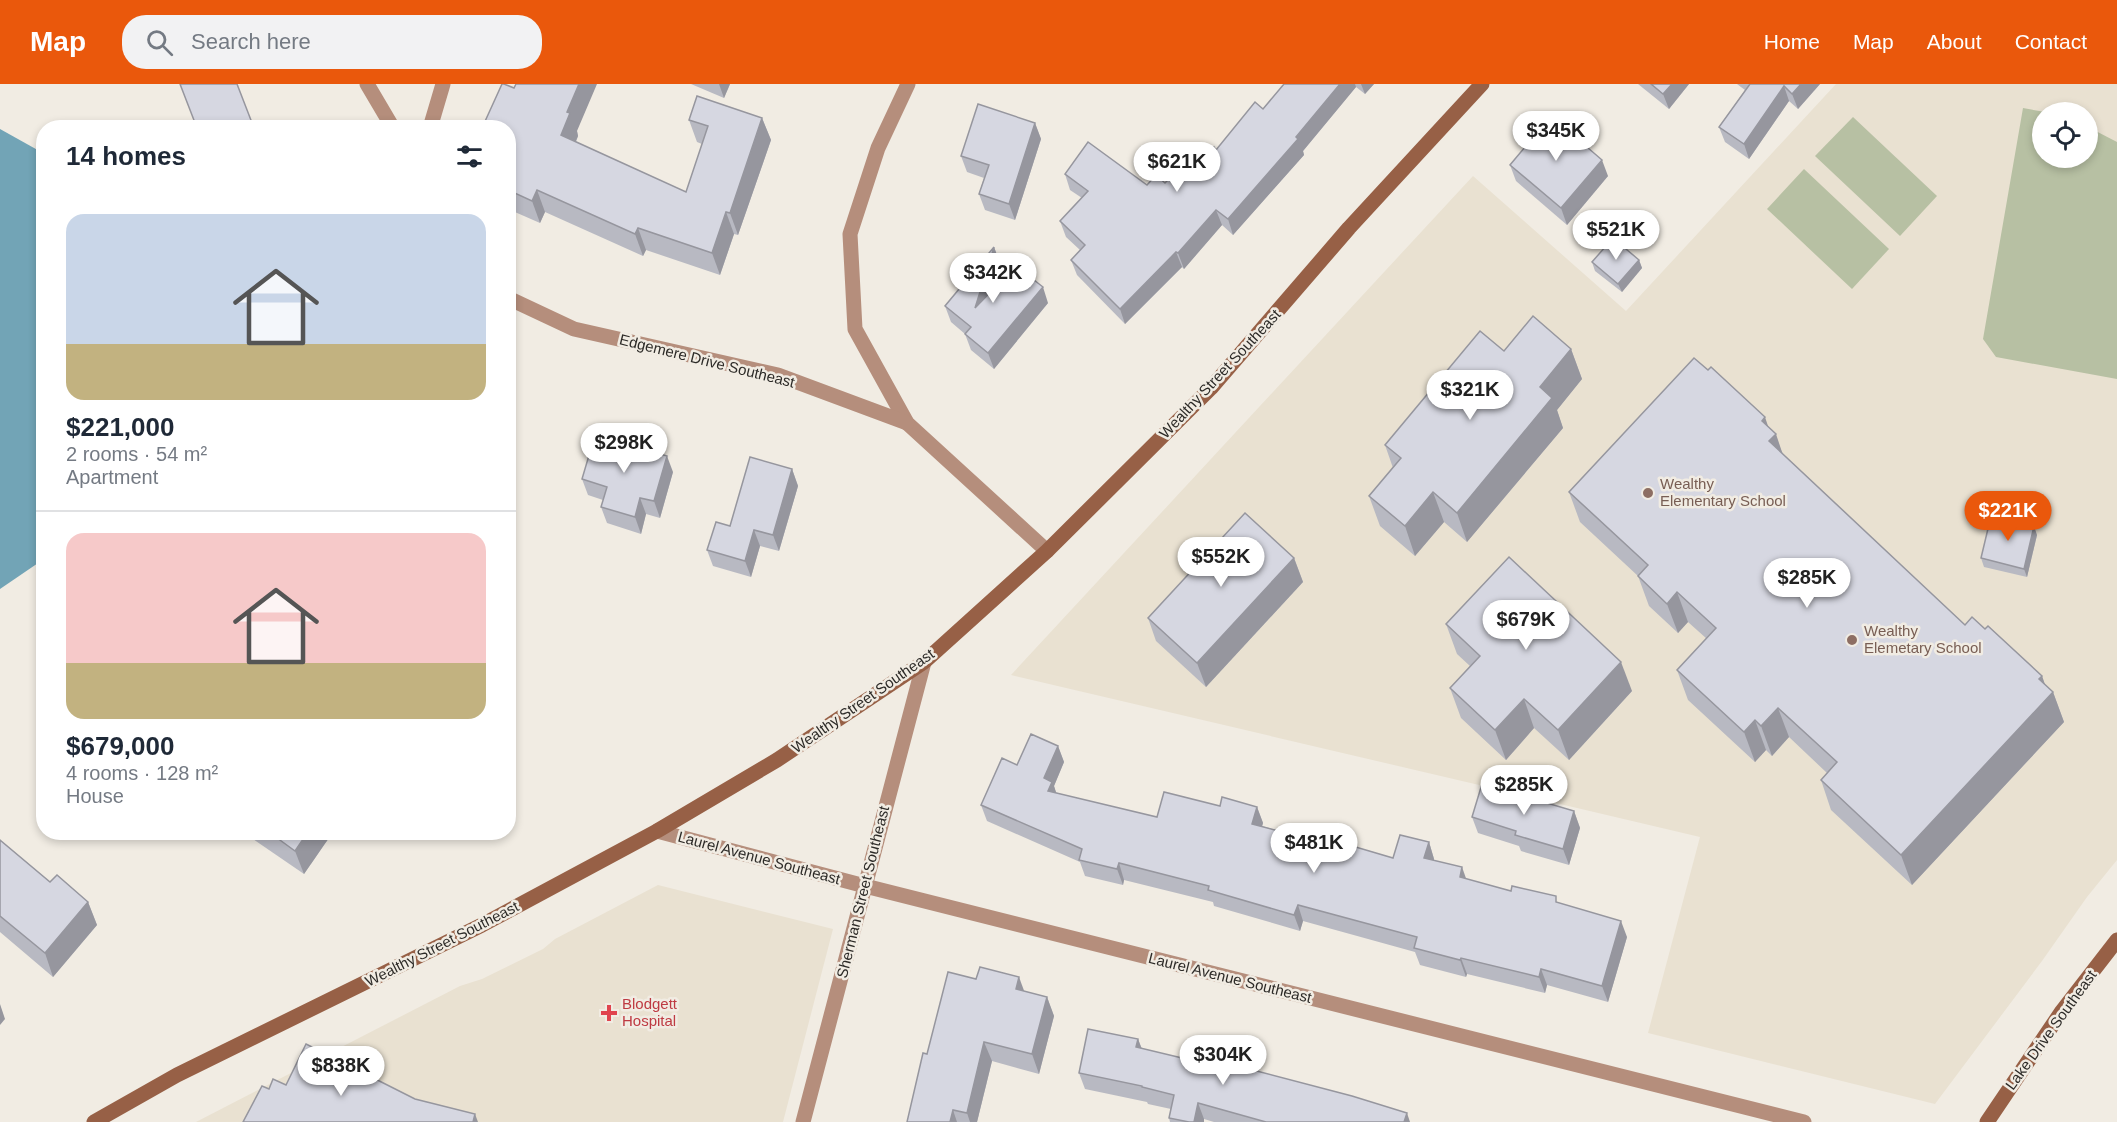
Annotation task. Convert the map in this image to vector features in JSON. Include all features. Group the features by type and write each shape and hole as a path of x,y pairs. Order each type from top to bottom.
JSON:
{"main road":[{"name":"Wealthy Street Southeast","path":"94,1122 177,1075 482,925 657,831 777,760 924,662 1047,551 1211,388 1349,228 1482,84"},
{"name":"Lake Drive Southeast","path":"1987,1122 2062,1011 2117,940"}],"street":[{"path":"367,84 388,120"},
{"path":"432,120 443,84"},
{"path":"908,84 878,148 850,234 855,329 907,423 1047,551"},
{"name":"Edgemere Drive Southeast","path":"516,302 574,330 778,375 907,423"},
{"name":"Sherman Street Southeast","path":"803,1122 924,662"},
{"name":"Laurel Avenue Southeast","path":"657,831 721,846 865,886 1804,1122"}],"shaded area":[{"name":"Wealthy Elementary School","path":"1836,84 2117,84 2117,860 2087,897 1935,1104 1648,1033 1700,837 1011,675 1473,176 1626,311"},
{"name":"Blodgett Hospital","path":"658,885 833,929 783,1122 196,1122 460,986 482,979 543,949 555,939"}],"green space":[{"path":"2023,108 2032,110 2032,168 2098,168 2098,132 2117,142 2117,379 1996,357 1983,339"},
{"path":"1853,117 1937,196 1900,236 1815,156"},
{"path":"1804,169 1889,249 1852,289 1767,209"}],"water":[{"path":"0,129 36,149 36,564 0,589"}],"building":[{"path":"180,84 237,84 251,120 194,120"},
{"path":"502,84 514,88 516,84 579,84 567,112 570,113 561,135 686,192 708,126 689,120 697,96 762,118 730,213 726,212 712,253 638,228 635,234 537,190 532,201 516,194 516,120 486,120"},
{"path":"1284,84 1340,84 1296,137 1298,139 1228,219 1216,210 1178,253 1176,252 1120,309 1071,260 1085,245 1060,221 1088,191 1065,174 1088,142 1147,185 1156,175 1165,183 1200,146 1209,153 1214,147 1216,150 1255,102 1263,109"},
{"path":"1651,84 1672,84 1663,94"},
{"path":"1750,84 1801,84 1792,94 1784,86 1744,144 1719,127"},
{"path":"978,104 1035,123 1009,204 979,194 989,165 961,156"},
{"path":"1551,116 1602,160 1561,208 1510,165"},
{"path":"1613,238 1639,260 1618,284 1592,262"},
{"path":"994,247 975,308 1016,266 1043,287 988,353 965,334 971,327 945,306"},
{"path":"1533,316 1571,349 1540,387 1552,398 1457,513 1433,492 1405,526 1369,496 1401,458 1385,445 1480,331 1504,351"},
{"name":"Wealthy Elemetary School","path":"1694,358 1708,370 1711,367 1765,417 1762,421 1776,434 1769,441 1965,625 1972,617 1985,629 1988,626 2042,676 2039,679 2053,692 1901,855 1821,780 1837,762 1778,708 1761,726 1755,720 1744,732 1677,670 1716,628 1677,592 1667,604 1638,576 1648,565 1569,492"},
{"path":"595,435 667,456 654,501 640,498 635,517 601,507 607,487 582,479"},
{"path":"750,457 792,469 773,535 754,530 745,561 707,550 716,522 730,526"},
{"path":"1245,513 1294,558 1197,663 1148,618"},
{"path":"1991,516 2034,526 2024,569 1981,558"},
{"path":"1509,557 1621,662 1558,730 1524,699 1495,730 1450,688 1480,656 1446,624"},
{"path":"1031,734 1058,746 1044,778 1052,782 1048,791 1157,817 1164,792 1220,806 1222,797 1257,807 1252,824 1313,840 1316,829 1343,837 1342,843 1393,858 1400,835 1429,842 1424,858 1462,867 1460,877 1511,891 1512,886 1556,896 1556,902 1621,921 1602,986 1541,969 1539,977 1461,958 1460,960 1414,948 1417,937 1298,905 1294,915 1208,890 1209,886 1119,863 1117,869 1079,860 1082,849 981,805 1002,758 1017,765"},
{"path":"1482,784 1574,811 1563,849 1515,835 1516,831 1472,817"},
{"path":"0,840 50,882 57,875 88,902 45,953 0,916"},
{"path":"280,840 303,840 295,851"},
{"path":"980,967 1019,977 1016,989 1047,997 1032,1054 984,1042 967,1113 953,1110 950,1122 907,1122 923,1053 927,1054 948,972 976,979"},
{"path":"1088,1029 1138,1039 1136,1047 1224,1068 1226,1063 1407,1113 1404,1122 1266,1122 1198,1103 1194,1122 1169,1118 1174,1095 1079,1073"},
{"path":"306,1044 415,1099 475,1114 473,1122 243,1122 262,1086 269,1089 273,1079 286,1085"}],"place":[{"name":"Wealthy Elementary School","path":"1648,493"},
{"name":"Wealthy Elemetary School","path":"1852,640"},
{"name":"Blodgett Hospital","path":"609,1013"}]}
